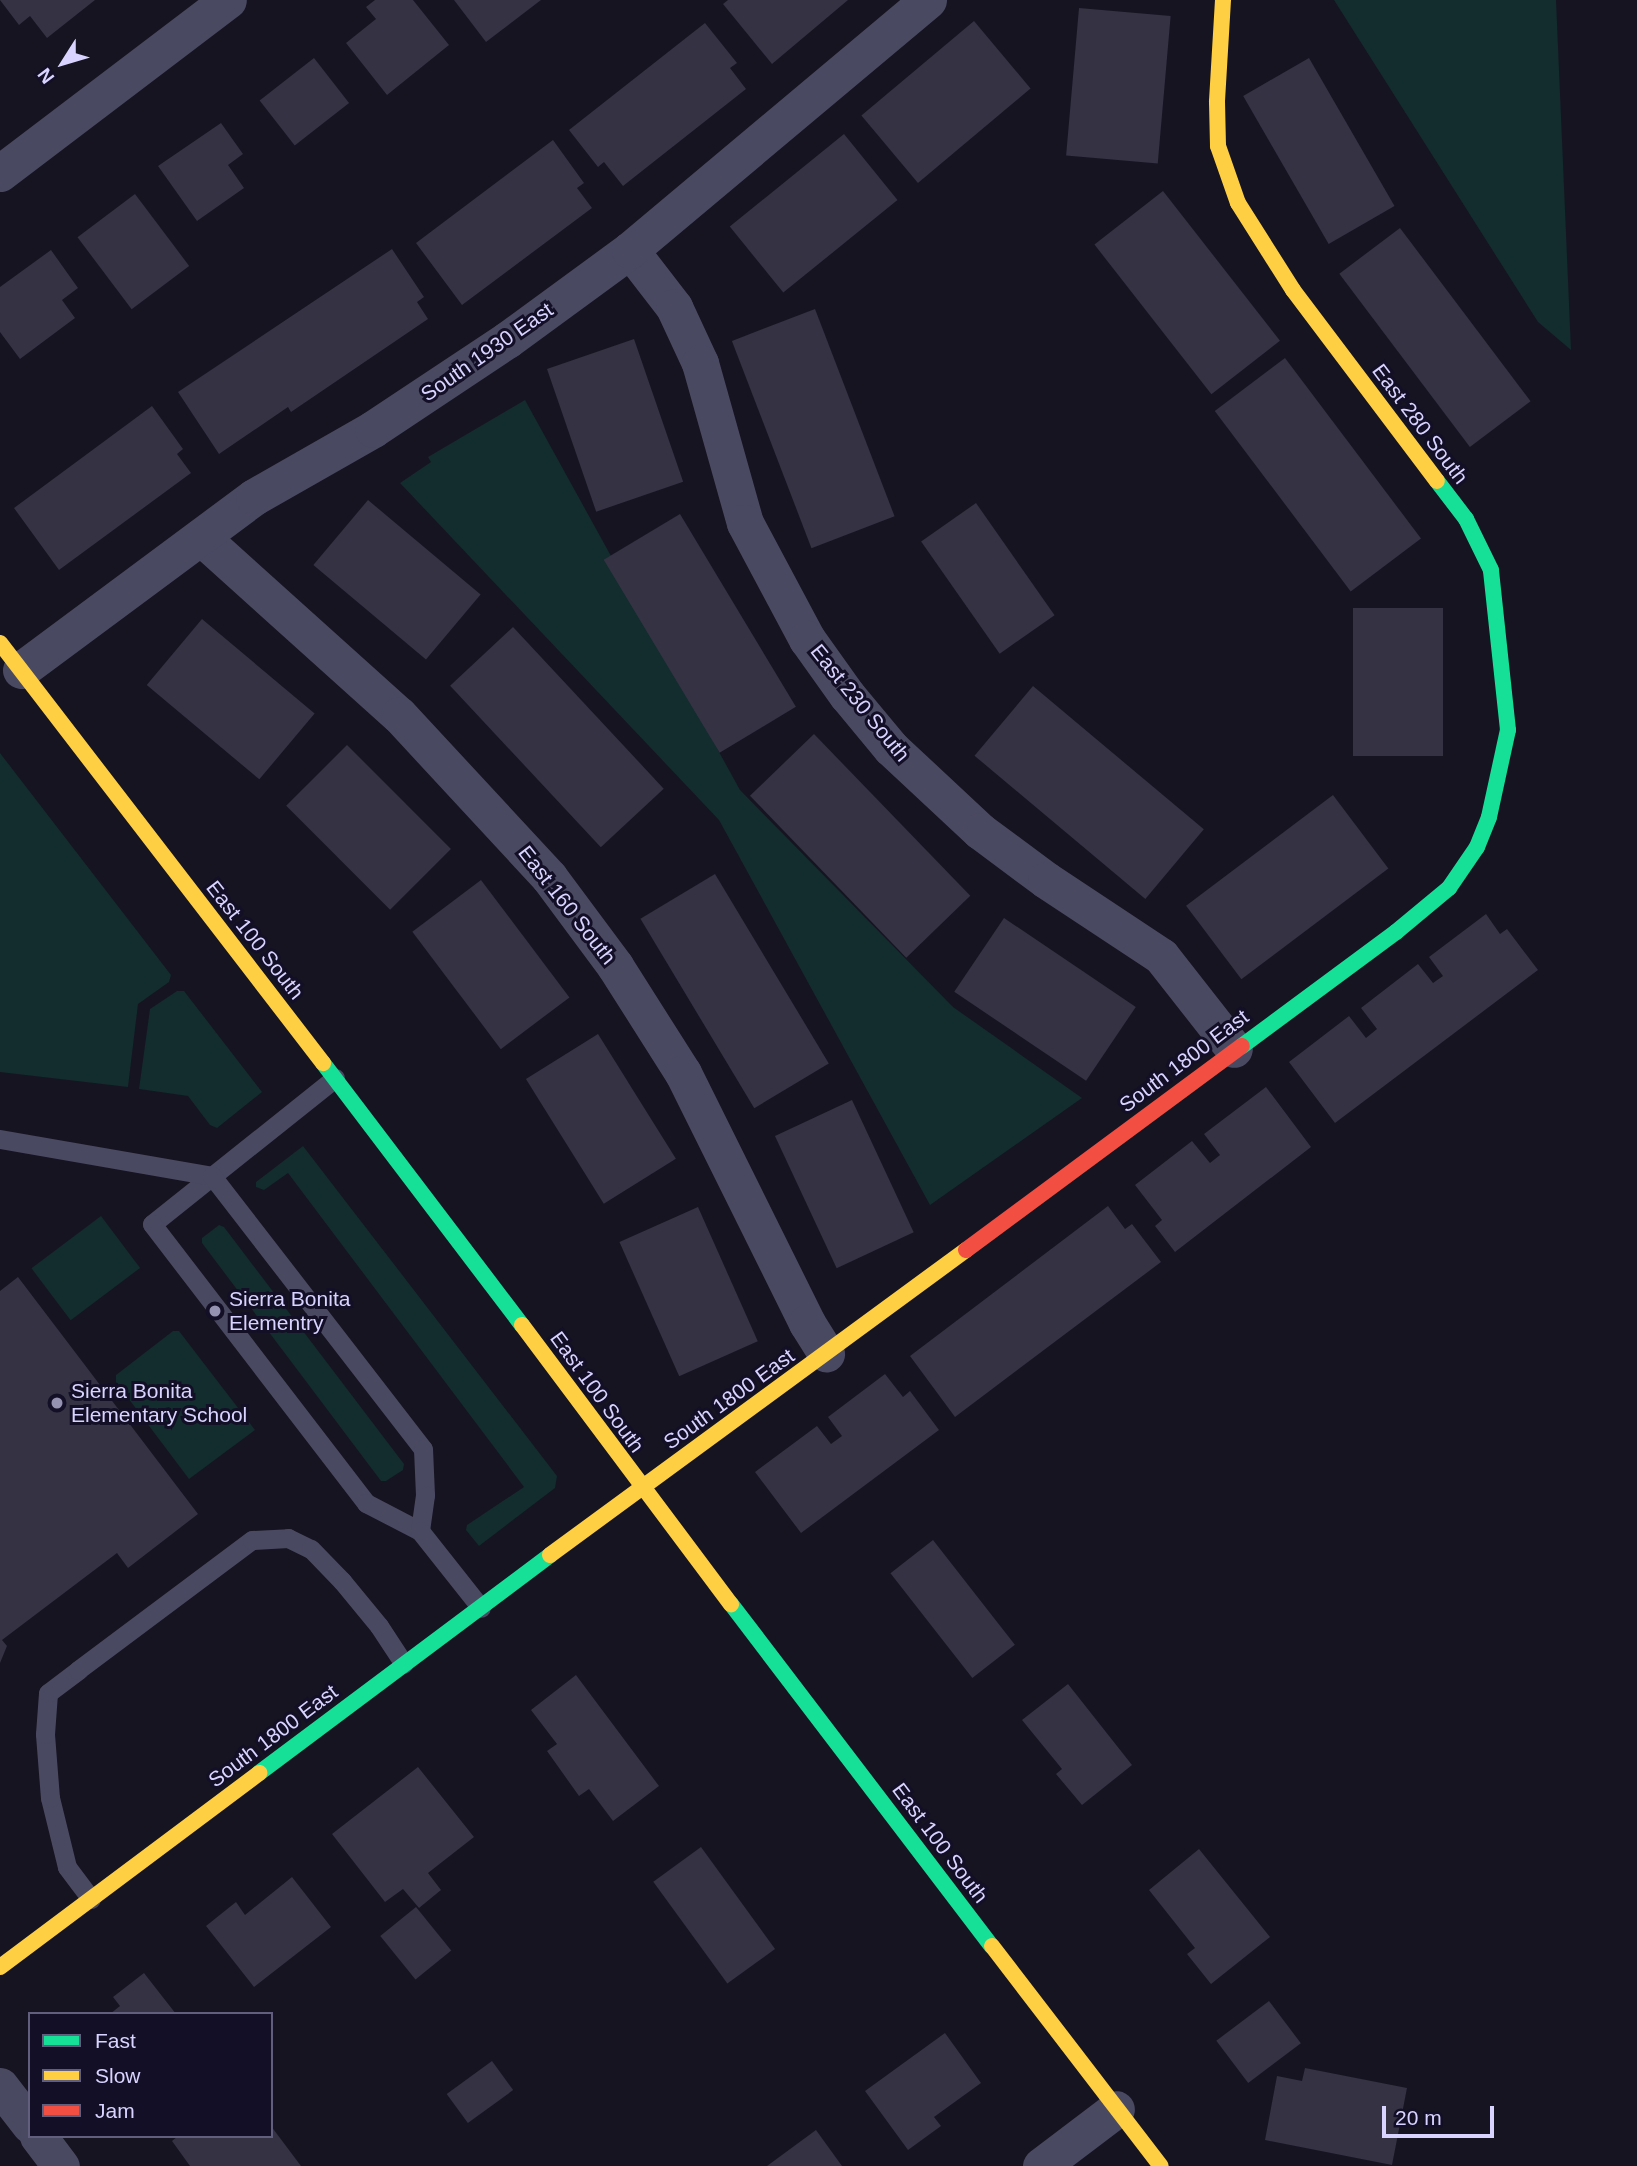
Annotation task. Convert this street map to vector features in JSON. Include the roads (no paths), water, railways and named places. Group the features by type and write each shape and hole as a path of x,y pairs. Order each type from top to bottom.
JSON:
{"street":[{"path":"1,169 228,0"},
{"name":"South 1930 East","path":"10,656 201,537 254,497 373,429 496,348 630,250 928,0"},
{"name":"East 280 South","path":"1223,0 1217,102 1218,146 1238,203 1293,290 1466,519 1492,570 1508,730 1489,817 1477,847 1449,888"},
{"name":"East 230 South","path":"630,250 674,307 700,363 745,523 807,639 847,695 891,748 980,831 1046,880 1161,956 1234,1049"},
{"name":"East 160 South","path":"201,537 399,715 550,877 615,966 683,1073 825,1354"},
{"name":"East 100 South","path":"10,656 335,1078 642,1488 1161,2166"},
{"name":"South 1800 East","path":"2,1963 92,1899 404,1664 1234,1049 1396,932 1449,888"},
{"path":"0,2086 28,2122"},
{"path":"1041,2166 1116,2109"},
{"path":"40,2138 61,2166"}],"lane":[{"path":"335,1078 152,1224 366,1503 420,1531 481,1608"},
{"path":"0,1139 212,1176 423,1449 425,1495 420,1531"},
{"path":"92,1899 67,1867 50,1798 45,1734 48,1693 78,1670 252,1540 288,1538 311,1549 342,1581 379,1626 404,1664"}],"place":[{"name":"Sierra Bonita Elementry","path":"215,1311"},
{"name":"Sierra Bonita Elementary School","path":"57,1403"}]}
